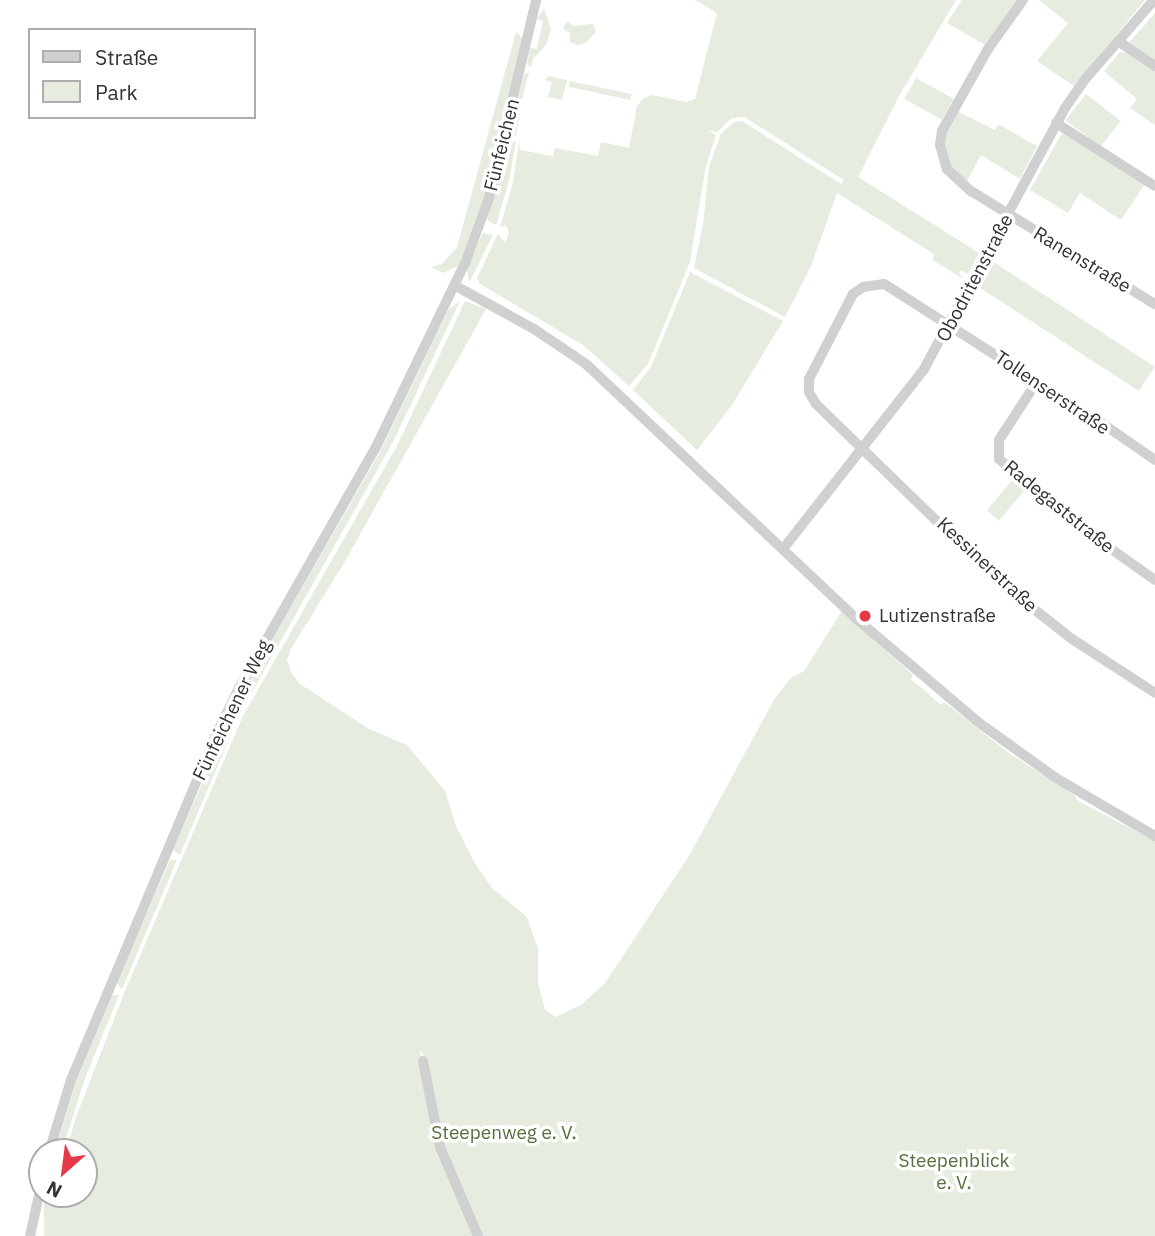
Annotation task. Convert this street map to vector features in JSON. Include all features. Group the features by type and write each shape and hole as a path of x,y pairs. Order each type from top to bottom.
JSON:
{"street":[{"name":"Fünfeichen","path":"454,285 489,198 536,0"},
{"name":"Ranenstraße","path":"1023,0 968,81 947,122 940,145 947,169 954,179 1009,216 1155,304"},
{"name":"Obodritenstraße","path":"783,549 912,387 950,325 1056,123 1087,76 1154,0"},
{"path":"1118,41 1155,66"},
{"path":"1056,123 1155,186"},
{"name":"Tollenserstraße","path":"863,449 816,404 808,385 811,372 853,295 863,287 884,284 1090,415 1155,460"},
{"path":"454,285 534,329 586,364 890,650 978,722 1056,778 1155,836"},
{"name":"Fünfeichener Weg","path":"54,1138 76,1069 215,737 239,688 375,449 454,285"},
{"name":"Radegaststraße","path":"1036,383 999,440 999,459 1066,517 1155,580"},
{"name":"Kessinerstraße","path":"863,449 1002,583 1072,639 1155,693"},
{"path":"423,1061 440,1147 478,1236"},
{"path":"30,1236 36,1208"}],"green space":[{"path":"695,0 956,0 899,96 858,177 979,253 968,274 961,270 959,274 965,280 933,260 934,254 837,193 811,266 785,317 694,268 703,225 709,166 721,134 734,122 742,121 841,184 844,180 744,117 732,118 717,132 707,130 716,135 706,166 690,262 648,364 629,386 583,345 480,284 477,278 498,234 505,243 509,233 506,225 500,228 513,182 519,141 520,150 553,156 555,148 598,156 601,142 629,148 637,106 643,99 652,95 686,102 695,99 717,13"},
{"path":"962,0 1019,0 985,45 947,23"},
{"path":"1039,0 1145,0 1074,86 1037,61 1068,23"},
{"path":"544,9 551,29 546,45 533,59 531,67 527,64 530,48 537,49 543,21 537,19"},
{"path":"1155,13 1155,60 1129,43"},
{"path":"567,21 574,26 593,24 596,32 586,43 578,45 570,42 570,33 563,29"},
{"path":"516,32 523,39 485,196 458,266 443,273 431,267 442,264 457,247"},
{"path":"1120,52 1125,52 1155,70 1155,125 1130,108 1137,99 1104,71"},
{"path":"529,72 516,136 510,133 524,75"},
{"path":"548,76 567,80 562,100 548,97 552,82 545,80"},
{"path":"916,78 954,99 942,120 904,99"},
{"path":"570,81 632,94 630,100 569,87"},
{"path":"1086,94 1121,121 1100,147 1066,120"},
{"path":"957,111 995,130 998,124 1037,146 1020,179 981,155 966,183 956,175 945,156 946,134"},
{"path":"1065,133 1145,184 1121,220 1080,193 1068,213 1030,190 1061,135"},
{"path":"516,141 509,181 496,225 487,220 507,144"},
{"path":"483,233 493,235 469,283 467,268"},
{"path":"992,261 1155,367 1139,391 976,285"},
{"path":"690,272 783,321 732,405 697,450 633,390 651,367"},
{"path":"460,301 393,442 240,713 180,855 173,850 244,689 380,452 448,310"},
{"path":"465,301 486,309 287,660 291,672 300,684 369,729 407,745 445,791 456,826 474,862 492,888 527,917 538,949 538,983 545,1010 556,1017 582,1004 605,983 689,856 775,698 791,678 804,671 842,611 913,675 911,679 941,705 944,702 1010,754 1074,795 1078,801 1155,841 1155,1236 480,1236 443,1141 444,1137 441,1137 426,1059 420,1050 427,1102 476,1236 47,1236 53,1208 98,1208 98,1138 70,1138 125,991 243,716 398,444"},
{"path":"1013,479 1025,489 999,521 987,510"},
{"path":"170,860 177,860 122,989 116,983"},
{"path":"112,995 119,995 84,1081 66,1138 59,1138 76,1082"},
{"path":"44,1208 53,1208 53,1236 44,1236"}],"place":[{"name":"Lutizenstraße","path":"865,616"}],"park label":[{"name":"Steepenweg e. V.","path":"504,1133"},
{"name":"Steepenblick e. V.","path":"954,1172"}]}
